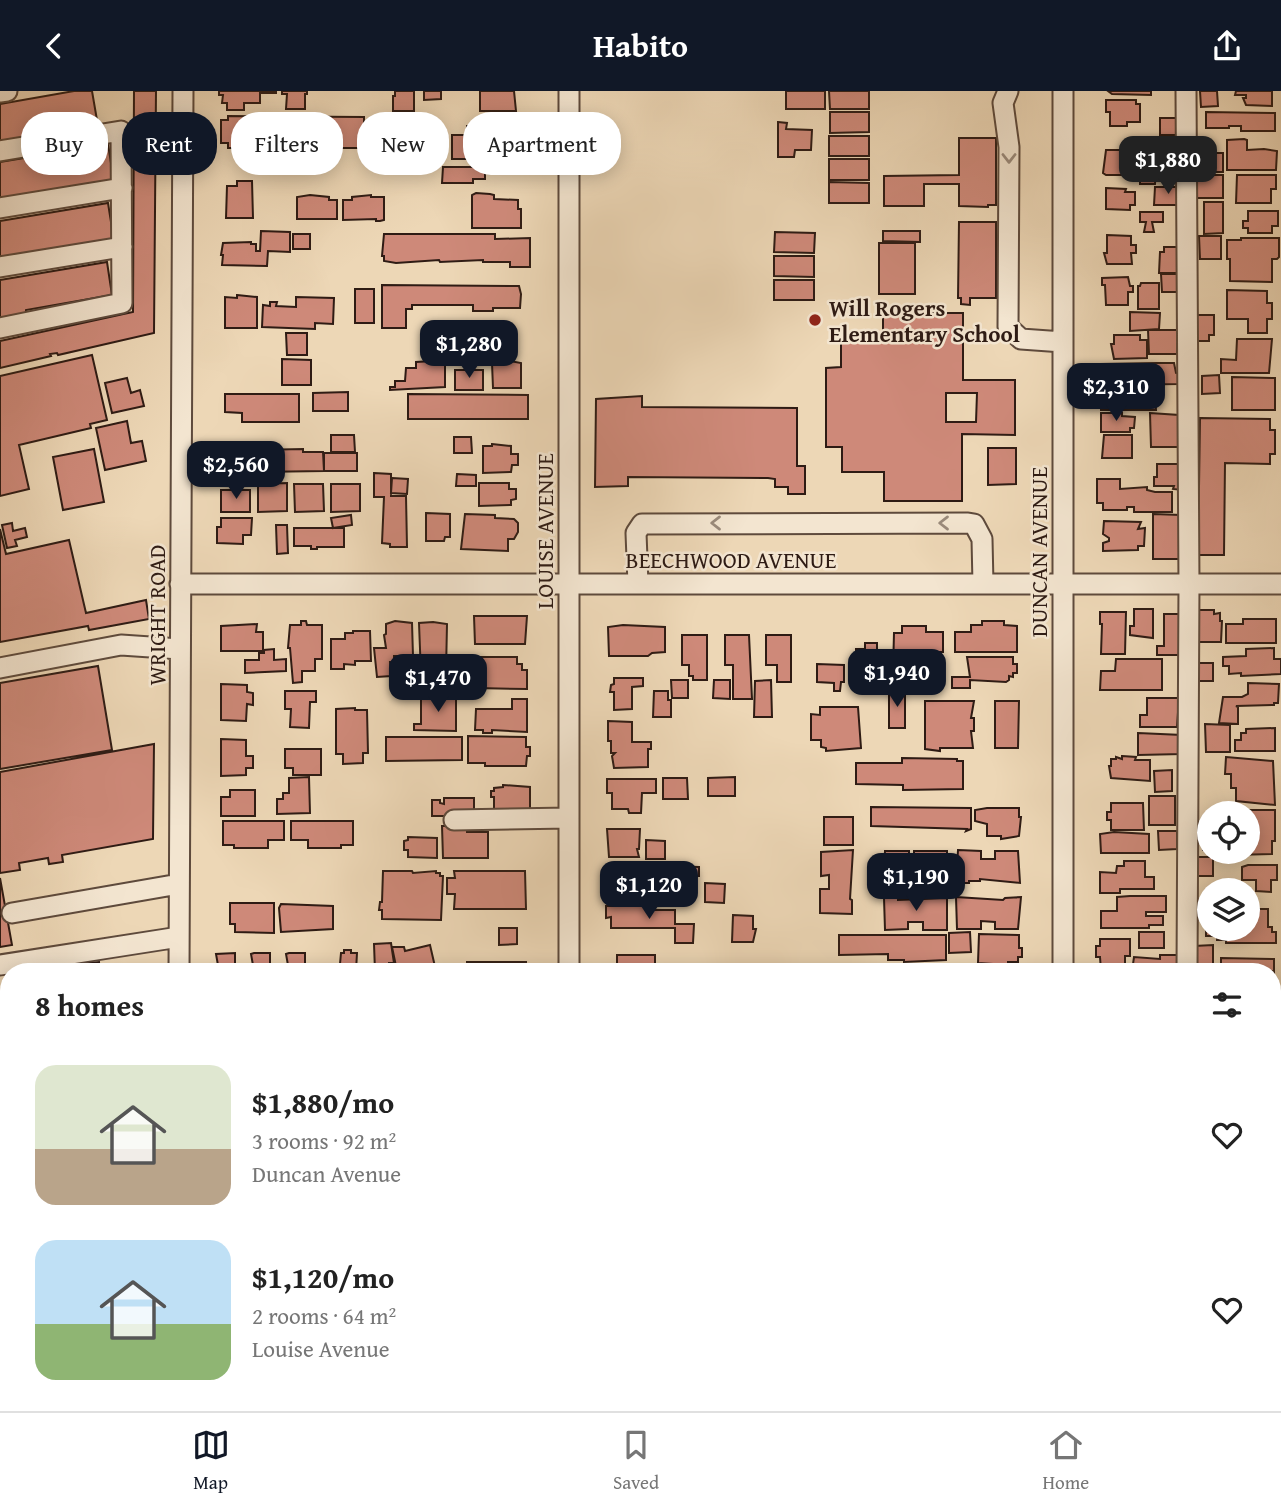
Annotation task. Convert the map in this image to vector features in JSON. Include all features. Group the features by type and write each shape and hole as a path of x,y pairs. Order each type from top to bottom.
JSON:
{"street":[{"path":"0,92 7,91"},
{"name":"WRIGHT ROAD","path":"179,963 183,91"},
{"name":"LOUISE AVENUE","path":"569,91 569,963"},
{"path":"1008,91 1003,103 1009,147 1008,327 1021,339 1063,342"},
{"name":"DUNCAN AVENUE","path":"1063,91 1063,963"},
{"path":"1186,91 1189,584 1186,963"},
{"path":"0,151 121,131 122,303 0,328"},
{"path":"0,208 121,188"},
{"path":"0,267 122,247"},
{"path":"638,584 636,533 642,524 968,523 974,524 982,539 983,584"},
{"name":"BEECHWOOD AVENUE","path":"180,584 1281,584"},
{"path":"0,668 121,645 180,649"},
{"path":"454,820 569,818"},
{"path":"12,913 179,884"},
{"path":"30,963 179,937"}],"building":[{"path":"74,91 92,91 96,112 21,112 21,139 0,142 0,104"},
{"path":"134,91 156,91 156,112 134,112"},
{"path":"219,91 276,93 260,93 260,103 244,103 244,110 227,110 227,103 222,103 223,95 219,95"},
{"path":"282,91 307,91 305,109 286,109 287,94 282,94"},
{"path":"395,91 414,91 414,111 393,111"},
{"path":"424,91 441,91 441,99 424,100"},
{"path":"480,91 514,91 516,111 480,111"},
{"path":"786,91 825,91 825,109 786,109"},
{"path":"829,91 869,91 869,109 830,109"},
{"path":"1108,91 1151,91 1151,95 1112,94"},
{"path":"1200,91 1217,91 1218,106 1201,107"},
{"path":"1236,91 1272,91 1272,106 1246,105 1243,98 1246,98 1246,95 1235,95"},
{"path":"1106,100 1136,100 1136,104 1140,104 1140,122 1127,122 1127,126 1110,126 1110,112 1106,112"},
{"path":"830,112 869,112 869,132 830,133"},
{"path":"1206,112 1275,113 1275,131 1241,131 1241,126 1206,128"},
{"path":"228,116 231,116 231,148 228,148 228,143 221,143 221,120 228,120"},
{"path":"343,117 357,117 357,148 343,148"},
{"path":"1160,118 1177,118 1177,135 1160,135"},
{"path":"778,122 787,123 786,129 812,130 811,150 795,150 794,157 778,157"},
{"path":"452,135 463,135 463,159 452,159"},
{"path":"829,136 869,136 869,156 829,156"},
{"path":"959,138 996,138 996,205 959,206 959,184 924,184 924,206 884,206 884,176 959,175"},
{"path":"1227,140 1247,140 1247,150 1277,151 1276,170 1227,170"},
{"path":"108,144 114,182 0,201 0,162 21,158 21,175 108,175"},
{"path":"1157,149 1155,184 1140,184 1140,171 1131,171 1131,175 1103,173 1106,150 1128,150 1130,160 1130,150"},
{"path":"1203,153 1223,153 1223,172 1203,172"},
{"path":"829,159 869,159 869,180 829,180"},
{"path":"449,167 463,167 463,175 485,175 485,179 473,179 473,183 442,183 442,175 449,175"},
{"path":"134,175 155,175 154,333 58,355 50,354 51,356 0,368 0,341 133,312"},
{"path":"1197,175 1223,175 1223,198 1197,198"},
{"path":"1237,175 1276,175 1276,189 1271,189 1271,203 1236,203"},
{"path":"237,181 252,181 253,218 226,218 227,186 237,186"},
{"path":"829,182 869,183 869,203 829,203"},
{"path":"1155,187 1181,187 1181,205 1154,205"},
{"path":"1106,188 1135,192 1135,205 1130,205 1130,210 1106,209"},
{"path":"310,195 337,200 337,219 297,219 297,197"},
{"path":"371,195 384,197 384,220 343,220 343,200"},
{"path":"472,195 494,195 494,199 518,200 521,228 472,228"},
{"path":"1204,202 1223,202 1223,233 1204,234"},
{"path":"108,203 114,241 0,260 0,221"},
{"path":"1248,211 1278,211 1278,226 1272,226 1272,233 1248,233 1248,228 1243,228 1243,221 1248,221"},
{"path":"1140,212 1163,212 1163,222 1152,222 1154,232 1144,232 1146,222 1140,222"},
{"path":"959,222 996,222 996,298 970,298 970,305 961,304 961,298 958,298"},
{"path":"261,231 290,232 290,252 268,251 267,266 222,265 223,243 251,242 256,244 256,251 260,251"},
{"path":"883,231 920,231 920,242 883,241"},
{"path":"775,232 815,233 814,253 774,252"},
{"path":"293,234 310,234 310,249 293,249"},
{"path":"384,234 495,234 495,239 530,238 530,267 510,267 510,262 483,260 396,263 384,261"},
{"path":"1107,235 1131,236 1131,245 1136,245 1136,253 1131,253 1132,264 1107,264 1104,253 1107,253"},
{"path":"1199,236 1221,236 1221,259 1200,259"},
{"path":"1279,238 1279,257 1272,259 1272,282 1230,281 1227,240"},
{"path":"879,243 915,243 915,294 879,294"},
{"path":"1164,247 1179,247 1181,273 1159,273 1160,252 1164,252"},
{"path":"774,256 814,256 814,277 774,276"},
{"path":"107,262 112,295 26,310 26,314 0,318 0,280"},
{"path":"1161,274 1178,274 1178,292 1162,292"},
{"path":"1128,277 1133,292 1128,292 1128,305 1106,305 1102,278"},
{"path":"774,280 814,280 814,300 774,300"},
{"path":"1141,283 1159,283 1159,309 1138,309 1138,286"},
{"path":"382,285 519,286 520,308 473,311 473,305 412,305 412,309 406,309 406,328 382,328"},
{"path":"355,289 374,289 374,323 355,323"},
{"path":"1227,290 1267,291 1267,303 1272,303 1272,319 1267,319 1267,333 1248,333 1248,319 1227,319"},
{"path":"237,295 257,297 257,328 225,328 225,297 237,298"},
{"path":"296,297 334,298 333,324 315,323 315,329 262,327 263,305 270,306 270,302 277,302 276,306 296,307"},
{"path":"1130,312 1160,313 1159,329 1130,331"},
{"path":"883,313 963,313 963,380 1015,380 1015,435 962,434 962,501 884,501 884,472 842,472 842,447 826,447 826,368 841,367 841,342 883,342","holes":["946,393 977,393 976,422 946,422"]},
{"path":"1194,315 1214,315 1214,335 1209,335 1209,341 1194,341"},
{"path":"1148,330 1177,330 1177,354 1149,354"},
{"path":"286,333 307,333 307,355 287,355"},
{"path":"496,334 496,353 448,353 448,335"},
{"path":"1114,335 1140,335 1140,340 1147,340 1147,358 1114,359 1111,344 1114,344"},
{"path":"1237,339 1272,339 1269,373 1221,373 1221,359 1236,360"},
{"path":"92,355 107,420 90,424 91,428 19,445 29,489 0,496 0,376"},
{"path":"282,359 311,360 311,385 282,385"},
{"path":"416,362 445,362 445,387 390,390 390,387 395,387 395,381 405,381 406,368 416,368"},
{"path":"492,363 521,363 521,388 493,388"},
{"path":"1174,363 1176,373 1181,374 1181,384 1097,385 1097,372 1101,372 1101,364"},
{"path":"455,370 483,370 483,390 455,390"},
{"path":"1219,375 1220,393 1202,394 1202,376"},
{"path":"1232,377 1275,378 1275,410 1232,410"},
{"path":"127,378 131,393 140,390 144,406 112,413 105,383"},
{"path":"1155,388 1156,410 1101,410 1101,403 1098,403 1101,389"},
{"path":"348,392 348,411 313,411 313,393"},
{"path":"225,394 299,394 299,422 242,422 242,413 225,412"},
{"path":"408,394 528,395 528,419 408,419"},
{"path":"642,396 642,407 797,408 797,466 805,466 805,494 788,494 788,487 775,487 775,479 768,478 628,477 628,486 595,487 596,399"},
{"path":"1101,413 1122,413 1122,416 1135,417 1134,428 1130,428 1130,432 1101,432"},
{"path":"1150,413 1179,415 1179,447 1151,447"},
{"path":"1200,418 1270,419 1270,430 1275,430 1275,454 1270,454 1270,464 1225,463 1224,555 1198,555"},
{"path":"127,421 131,443 142,441 146,461 105,470 96,428"},
{"path":"331,435 354,435 355,452 331,452"},
{"path":"1104,435 1132,435 1132,458 1102,458"},
{"path":"454,437 471,437 472,453 454,453"},
{"path":"483,446 511,446 511,454 518,454 518,465 512,465 511,472 483,473"},
{"path":"988,448 1016,448 1016,484 988,485"},
{"path":"94,449 104,502 63,510 53,457"},
{"path":"303,449 303,452 323,452 324,471 256,472 256,450"},
{"path":"324,453 357,453 357,471 324,471"},
{"path":"1157,464 1182,464 1182,490 1173,489 1174,486 1154,486"},
{"path":"374,473 391,474 391,496 406,496 407,547 390,547 390,544 382,543 384,497 374,497"},
{"path":"457,474 476,475 476,486 456,486"},
{"path":"392,478 408,479 407,494 391,493"},
{"path":"1097,479 1120,479 1120,489 1147,487 1147,490 1155,492 1172,492 1172,512 1134,512 1134,507 1127,507 1127,510 1103,510 1103,503 1097,503"},
{"path":"287,483 287,511 258,512 258,484"},
{"path":"479,483 509,483 509,489 516,489 516,499 511,500 511,505 479,506"},
{"path":"294,484 323,484 324,511 295,512"},
{"path":"331,484 360,484 360,511 331,512"},
{"path":"221,490 250,490 250,512 221,512"},
{"path":"426,513 450,514 450,537 445,537 444,541 426,541"},
{"path":"465,514 514,519 518,523 518,532 514,539 508,539 508,551 461,549"},
{"path":"1153,514 1181,515 1181,559 1153,559"},
{"path":"351,515 352,525 333,528 331,518"},
{"path":"221,518 252,518 251,535 243,535 243,544 217,543 217,527 221,527"},
{"path":"1104,521 1141,522 1138,529 1145,528 1144,546 1138,546 1138,550 1103,551 1103,543 1109,541 1103,534"},
{"path":"12,523 13,531 25,528 27,537 15,540 17,546 7,548 2,525"},
{"path":"276,525 287,525 288,553 277,554"},
{"path":"294,528 344,528 344,547 311,549 311,546 294,546"},
{"path":"0,529 6,554 69,540 86,613 146,600 149,619 89,630 88,626 0,642"},
{"path":"1134,609 1153,609 1153,638 1130,635 1130,626 1134,626"},
{"path":"1198,610 1214,610 1214,614 1220,613 1221,642 1199,642"},
{"path":"1100,612 1126,612 1125,654 1101,654"},
{"path":"1164,614 1181,614 1181,655 1157,655 1157,646 1164,646"},
{"path":"474,616 527,616 525,644 475,644"},
{"path":"1243,619 1276,619 1276,643 1226,643 1226,624 1243,624"},
{"path":"301,621 306,621 307,625 322,625 322,659 315,659 315,671 302,671 302,682 293,683 288,648 290,625 301,625"},
{"path":"395,621 412,623 413,656 394,656 394,662 390,662 391,676 377,677 374,648 386,648 386,624"},
{"path":"982,621 1004,621 1004,625 1017,626 1017,652 955,652 955,632 971,632 971,625 982,625"},
{"path":"419,623 447,624 446,672 431,672 429,686 416,686 416,675 421,675"},
{"path":"257,624 256,632 263,632 263,651 221,651 221,626"},
{"path":"902,626 926,626 926,632 943,632 943,652 932,652 931,688 901,688 901,672 893,672 894,633 902,633"},
{"path":"608,627 665,627 665,652 648,656 609,656"},
{"path":"370,631 371,661 355,661 355,665 344,664 344,669 331,669 331,639 345,639 345,633"},
{"path":"682,635 707,635 707,680 693,680 693,676 689,676 689,665 682,665"},
{"path":"725,635 749,635 752,699 733,699 733,665 725,665"},
{"path":"766,635 791,635 791,682 777,682 777,665 766,665"},
{"path":"865,643 877,643 877,666 874,666 872,684 860,684 860,680 856,680 856,649 865,649"},
{"path":"1274,648 1274,659 1281,659 1281,674 1241,676 1241,673 1229,674 1229,666 1223,666 1223,657 1246,656 1246,649"},
{"path":"274,649 274,660 286,659 286,671 245,673 245,660 259,660 259,653"},
{"path":"476,657 517,657 517,664 522,664 522,670 527,670 527,689 476,688"},
{"path":"967,657 1013,657 1013,664 1017,664 1017,673 1013,673 1013,677 1009,676 1006,682 970,680 970,688 952,688 952,677 970,677"},
{"path":"1116,659 1162,659 1162,690 1100,690 1101,671 1115,671"},
{"path":"1197,663 1213,663 1213,681 1195,681"},
{"path":"817,664 844,665 844,682 841,682 840,691 834,691 834,683 817,682"},
{"path":"98,666 112,750 0,769 0,683"},
{"path":"441,674 457,674 457,692 441,692"},
{"path":"614,678 643,678 643,686 632,687 632,709 614,710 614,692 610,692"},
{"path":"671,680 688,680 688,698 672,698"},
{"path":"714,680 730,680 730,699 713,698"},
{"path":"771,680 772,717 754,717 755,681"},
{"path":"1248,683 1279,684 1278,703 1236,706 1238,724 1219,723 1223,697 1242,697 1248,694"},
{"path":"221,684 247,685 247,692 253,693 253,705 247,704 246,721 221,720"},
{"path":"889,689 905,689 905,728 889,728"},
{"path":"285,691 316,691 316,702 310,702 309,728 290,727 291,709 285,709"},
{"path":"654,691 668,691 671,717 653,717"},
{"path":"456,696 456,731 414,730 414,724 421,724 421,697"},
{"path":"1147,698 1179,698 1177,727 1140,727 1140,715 1147,715"},
{"path":"512,699 527,699 527,732 492,730 492,733 483,733 483,730 475,730 476,709 512,709"},
{"path":"925,701 974,701 971,718 974,718 974,731 971,731 973,748 940,748 940,751 925,749"},
{"path":"995,701 1019,701 1018,748 995,748"},
{"path":"820,707 858,707 861,748 826,751 826,748 821,747 821,740 811,740 811,714 820,715"},
{"path":"336,709 367,710 368,753 363,753 363,763 343,764 343,754 336,754"},
{"path":"608,721 632,722 632,742 651,742 651,749 648,749 648,767 614,768 612,756 615,753 611,753 611,741 608,741"},
{"path":"1205,724 1230,725 1230,752 1206,752"},
{"path":"1275,728 1275,751 1235,751 1235,740 1241,740 1241,733 1246,733 1246,729"},
{"path":"1138,733 1182,735 1182,754 1138,755"},
{"path":"468,736 526,737 530,756 527,756 526,766 485,766 485,763 468,763"},
{"path":"386,737 462,737 462,760 386,761"},
{"path":"221,739 246,740 246,756 253,756 253,768 246,768 246,775 221,776"},
{"path":"154,744 153,839 62,855 63,862 49,864 48,858 19,863 20,870 0,873 0,772"},
{"path":"285,749 321,749 321,775 293,775 293,768 285,768"},
{"path":"1122,756 1136,757 1135,760 1150,760 1150,781 1111,778 1111,759 1122,759"},
{"path":"1226,757 1273,761 1275,805 1260,803 1260,801 1236,801 1236,788 1231,788 1231,774 1225,774"},
{"path":"902,758 963,761 963,789 903,790 903,785 856,784 856,763 902,763"},
{"path":"1172,770 1172,791 1155,792 1154,771"},
{"path":"309,777 310,813 277,814 277,799 283,799 283,793 289,793 289,778"},
{"path":"735,777 735,796 708,796 708,778"},
{"path":"663,778 687,778 688,799 663,799"},
{"path":"607,779 656,779 656,793 642,793 641,813 629,813 628,809 612,809 612,793 607,793"},
{"path":"503,785 530,787 530,809 494,809 491,791"},
{"path":"230,790 255,790 255,816 221,816 221,797 230,797"},
{"path":"1149,796 1175,796 1175,825 1149,825"},
{"path":"444,798 474,798 474,816 432,816 432,800 440,800 440,803 444,804"},
{"path":"1111,803 1143,803 1144,830 1111,830 1111,820 1107,820 1107,812 1111,812"},
{"path":"871,807 971,808 971,829 966,831 967,829 871,826"},
{"path":"1019,808 1019,836 1001,839 1001,836 987,836 987,824 975,821 975,810"},
{"path":"1260,810 1275,810 1275,841 1272,841 1272,854 1260,854"},
{"path":"824,817 853,817 853,845 824,845"},
{"path":"223,821 284,821 284,840 268,840 268,848 234,848 234,845 223,845"},
{"path":"291,821 353,821 353,845 341,845 341,848 308,848 308,840 291,840"},
{"path":"442,826 467,826 467,832 488,832 488,858 443,858"},
{"path":"607,829 640,829 637,849 639,857 609,857"},
{"path":"1158,831 1177,831 1177,849 1159,850"},
{"path":"1100,834 1149,834 1149,853 1101,853"},
{"path":"408,837 437,838 437,858 408,857 408,850 404,850 404,841 408,840"},
{"path":"646,840 665,841 665,859 646,859"},
{"path":"853,850 850,899 852,914 820,913 820,889 829,889 829,875 821,876 821,852"},
{"path":"958,850 981,851 981,859 995,859 995,851 1018,851 1020,883 980,879 969,883 956,883"},
{"path":"885,851 909,851 909,854 914,854 914,851 947,851 947,883 907,879 899,883 883,883"},
{"path":"1195,857 1197,864 1213,864 1213,876 1194,876"},
{"path":"1124,861 1145,861 1145,877 1154,877 1154,889 1120,889 1120,893 1100,893 1100,872 1116,873 1117,866 1124,866"},
{"path":"1277,865 1277,880 1271,880 1271,892 1260,891 1260,878 1242,878 1242,867"},
{"path":"659,866 699,867 699,876 694,876 693,880 683,880 683,889 659,889"},
{"path":"383,871 440,873 440,876 443,876 441,920 382,919 382,910 379,910 382,902"},
{"path":"454,871 525,871 526,909 454,909 455,894 447,894 447,878 455,878"},
{"path":"0,878 12,945 0,947"},
{"path":"705,883 725,884 724,903 705,902"},
{"path":"1166,896 1166,912 1146,912 1146,916 1163,916 1163,925 1149,925 1149,928 1101,928 1101,911 1117,911 1117,897"},
{"path":"898,897 898,900 947,898 947,930 923,930 923,922 908,922 908,929 885,930 884,898"},
{"path":"956,897 1003,900 1021,897 1018,929 995,929 995,922 981,921 981,929 957,929"},
{"path":"230,903 274,903 274,933 235,932 235,924 230,924"},
{"path":"281,904 333,906 333,929 281,932"},
{"path":"606,906 652,906 652,910 675,910 675,924 694,924 693,943 675,943 675,928 611,928 611,917 606,918"},
{"path":"1260,909 1268,909 1268,927 1272,927 1272,932 1276,932 1276,943 1226,943 1260,941"},
{"path":"733,915 753,916 753,929 756,929 753,942 732,942"},
{"path":"499,928 517,928 517,944 499,945"},
{"path":"970,932 971,952 949,953 949,933"},
{"path":"1139,932 1164,932 1164,948 1139,948"},
{"path":"979,934 1019,935 1022,957 1018,957 1018,962 978,963"},
{"path":"839,935 946,935 946,960 904,962 888,960 888,954 839,955"},
{"path":"1100,939 1130,939 1130,956 1125,956 1125,963 1100,963 1100,957 1096,957 1096,946 1100,946"},
{"path":"391,943 394,963 375,963 374,944"},
{"path":"430,945 434,963 395,963 392,947 404,947 405,951"},
{"path":"1213,945 1213,963 1195,963 1194,946"},
{"path":"344,950 351,950 351,953 357,953 356,963 340,963 341,953 344,953"},
{"path":"235,953 235,963 218,963 216,954"},
{"path":"270,953 270,963 253,963 251,954"},
{"path":"305,953 305,963 288,963 286,954"},
{"path":"617,955 655,955 655,963 617,963"},
{"path":"1160,955 1177,955 1177,963 1133,963 1134,957 1160,959"},
{"path":"1221,958 1274,959 1274,963 1221,963"},
{"path":"467,962 526,962 526,963"}],"place":[{"name":"Will Rogers Elementary School","path":"815,320"}]}
